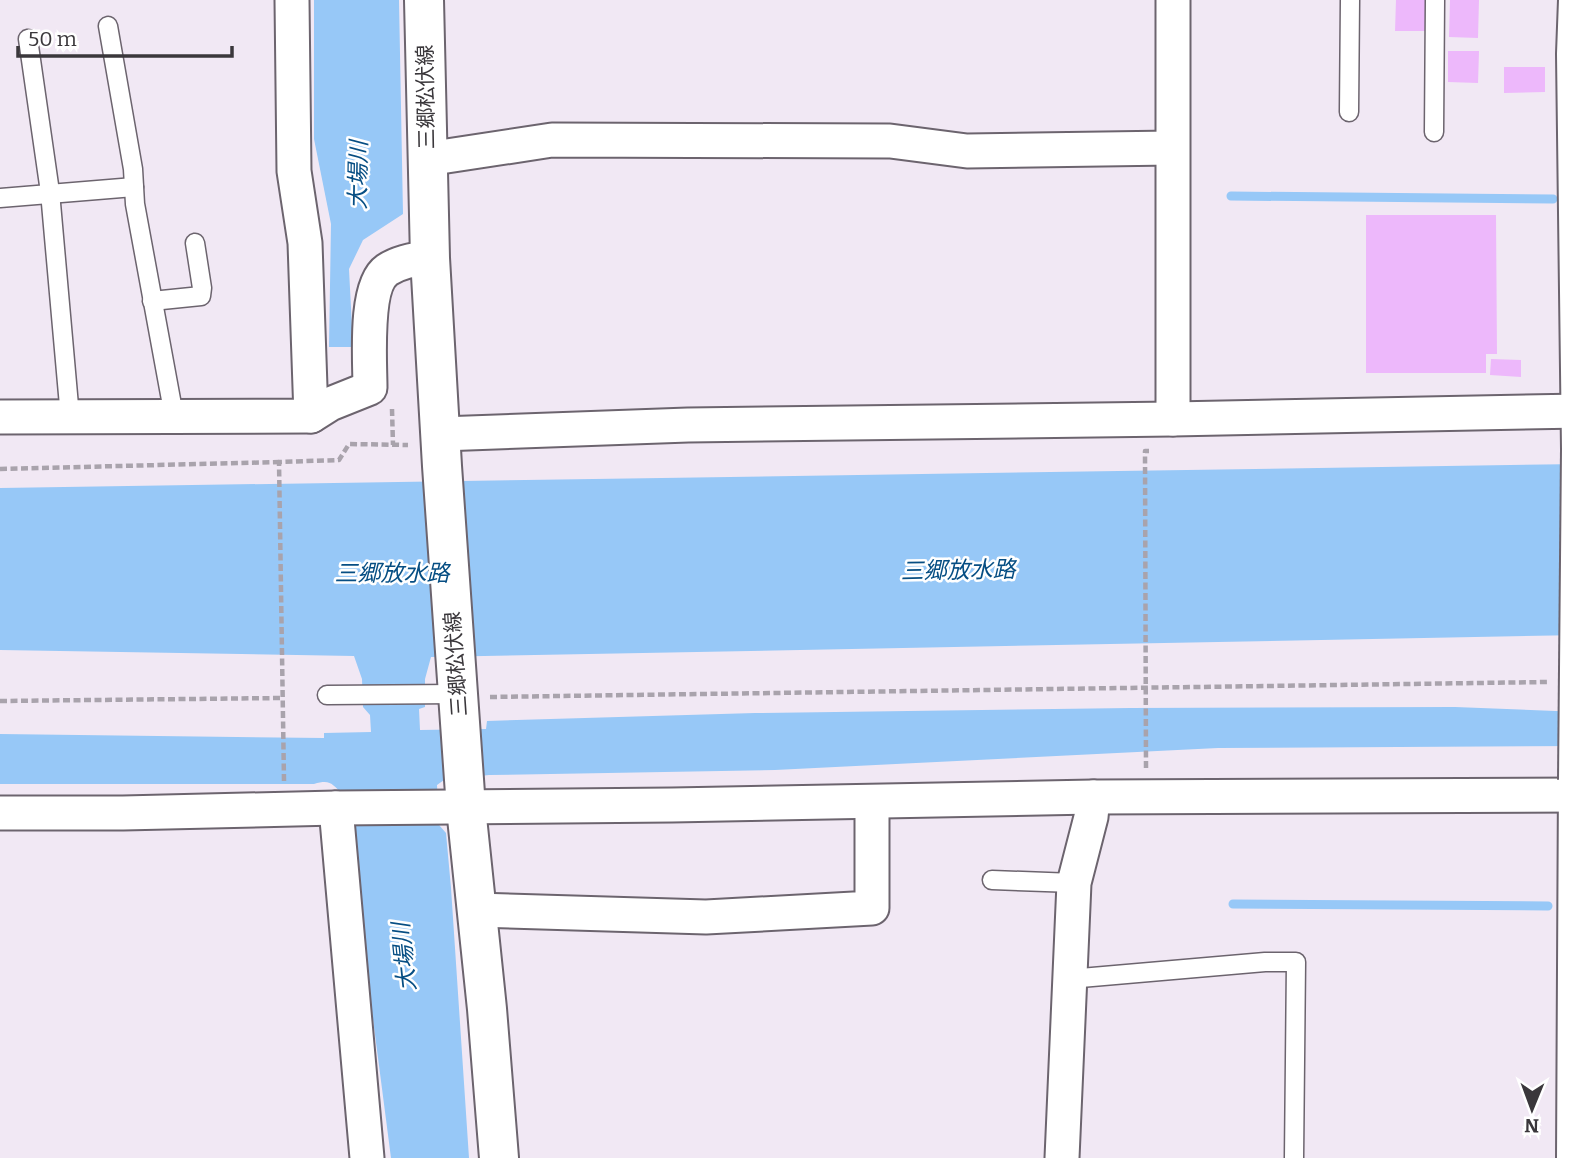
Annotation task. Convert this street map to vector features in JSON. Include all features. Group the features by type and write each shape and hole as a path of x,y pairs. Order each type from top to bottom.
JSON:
{"street":[{"path":"292,0 294,171 305,243 311,416"},
{"name":"三郷松伏線","path":"424,0 430,258 442,448 452,699 459,801 476,910 499,1158"},
{"path":"1172,419 1173,0"},
{"path":"1576,1158 1581,449 1578,0"},
{"path":"427,159 552,140 890,141 967,151 1171,148"},
{"path":"0,417 311,416 330,404 370,388 370,308 376,288 385,271 414,259 430,258"},
{"path":"442,448 688,425 1581,411"},
{"path":"0,813 284,810 459,801 872,802 1579,790"},
{"path":"1062,1158 1074,883 1091,817 1093,797"},
{"path":"476,910 706,916 872,908 872,802"},
{"path":"340,808 368,1158"}],"lane":[{"path":"1349,112 1350,0"},
{"path":"1434,132 1435,0"},
{"path":"108,26 133,169 135,204 174,416"},
{"path":"28,39 50,192 70,417"},
{"path":"0,198 135,187"},
{"path":"152,301 201,296 195,243"},
{"path":"327,695 452,699"},
{"path":"992,880 1074,883"},
{"path":"1069,979 1265,962 1296,962 1294,1158"}],"path":[{"path":"392,399 393,445"},
{"path":"0,470 339,460 349,444 442,448"},
{"path":"1146,451 1147,780"},
{"path":"279,462 284,810"},
{"path":"452,699 1578,681"},
{"path":"0,701 283,698"}],"water":[{"name":"大場川","path":"314,0 399,0 403,214 363,240 349,269 353,347 329,347 331,224 314,139"},
{"name":"三郷放水路","path":"1581,464 1581,635 431,657 425,679 425,707 419,709 420,730 486,729 487,721 755,713 1455,707 1581,712 1581,746 1218,748 775,770 489,775 444,780 437,785 439,825 446,833 451,888 469,1158 391,1158 344,796 334,786 328,782 0,784 0,734 324,738 324,733 371,732 370,715 363,707 362,679 354,656 0,650 0,488"}],"building":[{"path":"1396,0 1426,0 1426,31 1395,31"},
{"path":"1450,0 1479,0 1478,38 1449,37"},
{"path":"1448,51 1479,51 1478,83 1448,82"},
{"path":"1504,67 1545,67 1545,92 1504,93"},
{"path":"1366,215 1496,215 1497,354 1486,354 1486,373 1366,373"},
{"path":"1491,359 1521,360 1521,377 1490,375"}],"waterway":[{"path":"1231,196 1553,199"},
{"path":"1233,904 1548,906"}]}
